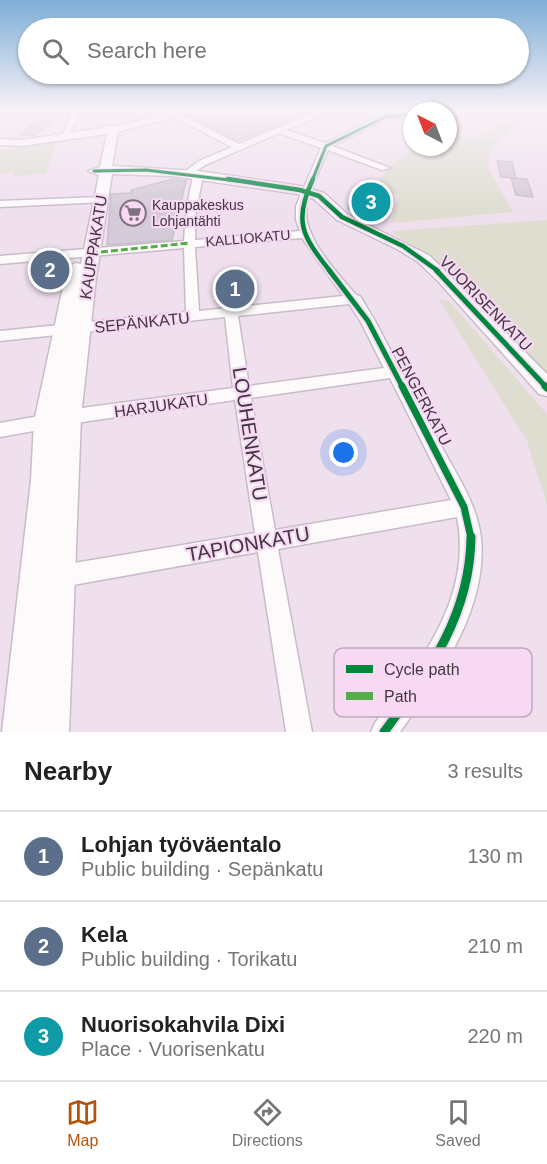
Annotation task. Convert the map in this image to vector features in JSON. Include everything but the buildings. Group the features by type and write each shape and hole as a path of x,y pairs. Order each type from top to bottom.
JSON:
{"main road":[{"name":"KAUPPAKATU","path":"51,732 44,471 58,420 84,253 100,171 105,159 106,144"},
{"path":"100,171 130,169 307,192"},
{"name":"VUORISENKATU","path":"307,192 323,199 342,217 403,246 432,265 547,388"},
{"name":"KAUPPAKATU","path":"20,732 47,579"}],"street":[{"path":"193,317 189,243 193,195 192,176 202,163 241,144"},
{"path":"321,144 385,168"},
{"path":"326,146 330,144"},
{"name":"PENGERKATU","path":"326,146 301,207 307,234 317,254 335,279 355,299 464,507 472,528 473,553 455,619 439,648"},
{"path":"0,204 94,200"},
{"name":"KALLIOKATU","path":"0,260 307,234"},
{"name":"SEPÄNKATU","path":"0,336 355,299"},
{"name":"LOUHENKATU","path":"231,313 242,394 299,732"},
{"name":"HARJUKATU","path":"0,430 393,372"},
{"name":"TAPIONKATU","path":"47,579 464,507"},
{"name":"PENGERKATU","path":"384,732 394,717"}],"shaded area":[{"path":"56,144 46,174 13,176 14,172 0,174 0,150"},
{"path":"457,144 495,144 488,168 513,212 391,223 399,195 373,188 403,156 457,156"},
{"path":"547,220 547,377 427,255 406,243 392,231"},
{"path":"439,300 449,301 547,414 547,505 527,441"}],"marked path":[{"path":"91,253 189,243"}],"cycle path":[{"path":"330,144 326,146 303,198 301,220 306,235 326,266 368,321 464,507 471,537 470,567 464,597 441,648"},
{"path":"94,171 172,172 300,190 319,196 342,217 403,246 424,259 443,276 547,388"},
{"path":"384,732 395,717"}],"place":[{"name":"Nuorisokahvila Dixi","path":"371,202"},
{"name":"Kauppakeskus Lohjantähti","path":"133,213"},
{"name":"Kela","path":"50,270"},
{"name":"Lohjan työväentalo","path":"235,289"}]}
